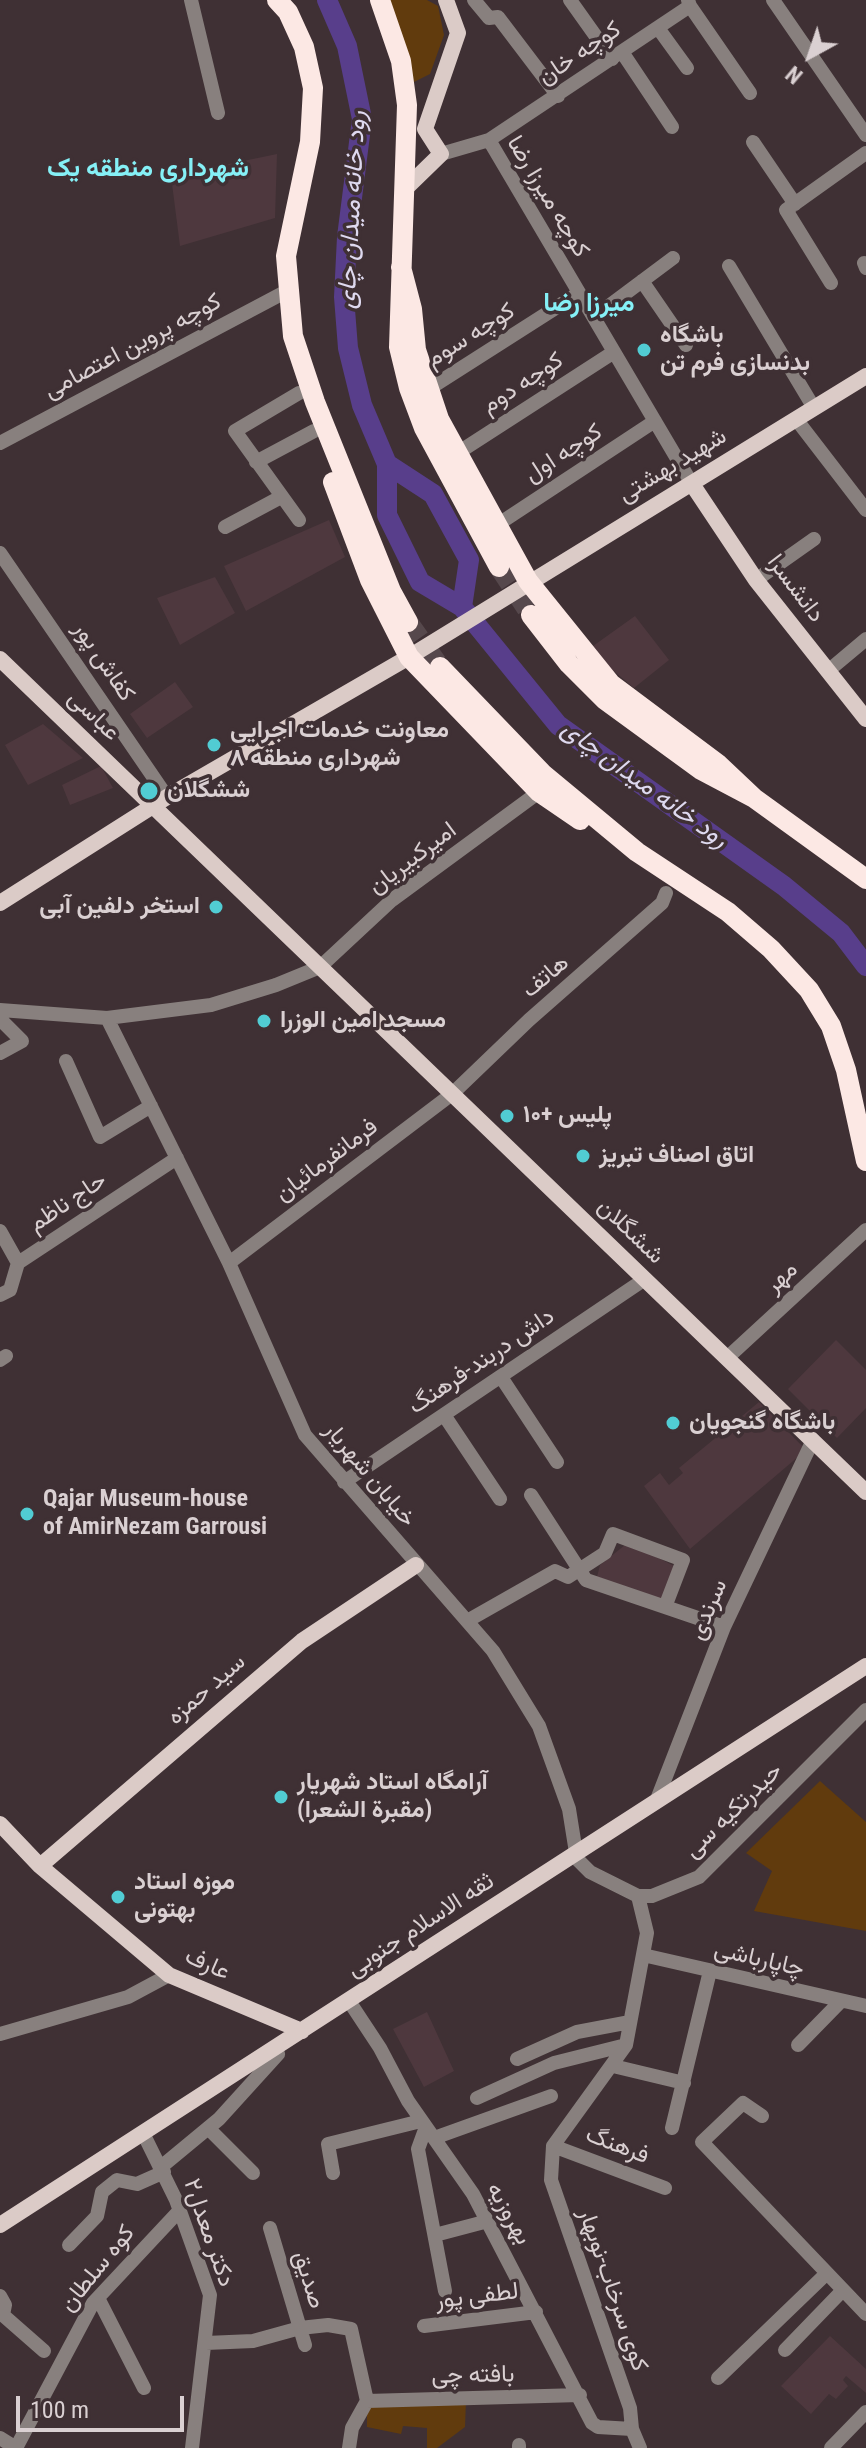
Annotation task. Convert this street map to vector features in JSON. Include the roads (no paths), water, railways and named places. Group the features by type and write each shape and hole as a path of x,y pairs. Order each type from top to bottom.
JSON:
{"highway":[{"path":"277,0 288,12 304,47 313,88 310,142 286,256 299,393 370,580 409,657 539,792 728,912 771,949 809,990 831,1026 846,1070 866,1161"},
{"path":"380,0 401,61 405,90 399,347 409,388 424,428 499,567"},
{"path":"401,267 427,390 456,454 528,581 611,684 718,764 754,798"},
{"path":"293,336 391,591 408,622"},
{"path":"531,615 569,664 605,700 701,770 754,798 863,875"},
{"path":"440,667 543,774 637,852"}],"main road":[{"path":"405,189 441,154 425,129 458,33 446,0"},
{"name":"شهید بهشتى","path":"409,657 528,581 866,376"},
{"name":"دانشسرا","path":"692,484 756,580 866,719"},
{"path":"0,903 160,802 409,657"},
{"name":"عباسى","path":"0,659 6,675 160,802"},
{"name":"ششگلان","path":"160,802 320,967 866,1492"},
{"name":"سید حمزه","path":"40,1866 302,1641 416,1565"},
{"name":"ثقه الاسلام جنوبی","path":"0,2225 866,1666"},
{"name":"عارف","path":"0,1824 40,1866 169,1975 302,2031"}],"street":[{"path":"191,0 218,113"},
{"path":"474,0 489,18 498,17 558,96"},
{"path":"570,0 672,127"},
{"path":"773,0 866,135"},
{"path":"689,3 750,93"},
{"name":"کوچه خان","path":"489,140 658,28 689,3"},
{"path":"658,28 687,68"},
{"name":"کوچه میرزا رضا","path":"441,154 489,140 692,484"},
{"path":"753,142 795,204"},
{"path":"831,283 786,210 866,153"},
{"path":"594,317 673,258"},
{"path":"729,266 814,408"},
{"path":"642,281 686,345"},
{"name":"کوچه پروین اعتصامی","path":"0,443 287,291"},
{"name":"کوچه سوم","path":"427,390 579,293"},
{"name":"کوچه دوم","path":"456,454 614,352"},
{"path":"299,393 235,431 299,520"},
{"path":"796,419 866,510"},
{"name":"کوچه اول","path":"497,525 655,421"},
{"path":"256,462 314,431"},
{"path":"225,527 281,497"},
{"path":"756,580 814,539"},
{"name":"کفاش پور","path":"0,553 160,802"},
{"path":"828,671 866,639"},
{"name":"امیرکبیریان","path":"320,967 392,900 539,792"},
{"name":"هاتف","path":"452,1094 529,1020 662,903 666,893"},
{"path":"0,1010 107,1018 211,1005 320,967"},
{"name":"خیابان شهریار","path":"107,1018 229,1263 305,1435 493,1651 539,1726 569,1809 576,1854"},
{"path":"0,1019 22,1041 0,1053"},
{"path":"66,1061 100,1137 151,1106"},
{"name":"فرمانفرمائیان","path":"229,1263 452,1094"},
{"name":"حاج ناظم","path":"0,1295 10,1290 18,1263 177,1158"},
{"name":"مهر","path":"727,1358 866,1230"},
{"path":"0,1231 18,1263"},
{"name":"داش دربند-فرهنگ","path":"344,1482 645,1279"},
{"path":"501,1377 557,1462"},
{"path":"444,1415 500,1499"},
{"name":"سرندی","path":"655,1803 724,1627 813,1440"},
{"path":"531,1495 586,1580 724,1627"},
{"path":"467,1621 555,1571 568,1577 605,1553 613,1534 683,1560 665,1607"},
{"name":"حیدرتکیه سی","path":"638,1896 652,1896 699,1877 866,1710"},
{"path":"553,2146 626,2045 647,1933 638,1896 590,1872 576,1854"},
{"name":"چاپارباشی","path":"643,1955 866,2006"},
{"path":"672,2128 710,1971"},
{"path":"1,2034 128,1997 169,1975"},
{"name":"بهروزیه","path":"349,2001 488,2221 592,2423 598,2427 632,2429"},
{"path":"798,2045 840,2002"},
{"path":"517,2059 577,2032 630,2022"},
{"path":"477,2098 554,2063 626,2045"},
{"path":"69,2245 97,2216 102,2192 117,2180 137,2184 162,2169 208,2128 278,2054 275,2048"},
{"path":"613,2066 684,2083"},
{"path":"333,2173 328,2144 427,2128 551,2096"},
{"path":"762,2116 743,2103 702,2142 866,2314"},
{"path":"208,2128 253,2173"},
{"path":"427,2128 418,2149 445,2291"},
{"name":"دکتر معدل۲","path":"143,2133 180,2210 210,2295 192,2448"},
{"name":"فرهنگ","path":"553,2146 665,2188"},
{"name":"کوی سرخاب-نوبهار","path":"553,2146 551,2180 630,2408 632,2429 640,2448"},
{"name":"کوه سلطان","path":"16,2448 78,2327 98,2298 180,2210"},
{"path":"435,2235 488,2221"},
{"name":"صدیق","path":"270,2228 305,2345"},
{"path":"718,2378 826,2274"},
{"path":"785,2350 843,2290"},
{"path":"0,2296 5,2305 2,2317 44,2351"},
{"path":"98,2298 144,2388"},
{"name":"لطفی پور","path":"424,2326 536,2312"},
{"path":"206,2343 253,2341 300,2328 328,2325 351,2329 367,2401 352,2428 349,2448"},
{"name":"بافته چی","path":"367,2401 580,2395"},
{"path":"831,2448 866,2412"},
{"path":"0,2438 16,2448"}],"waterway":[{"name":"رود خانه میدان چای","path":"327,0 347,46 362,119 347,237 344,297 348,348 362,405 387,464 433,494 469,560 462,607 558,725 784,886 841,933 866,966"},
{"path":"387,464 387,515 420,582 462,607"}],"tunnel":[{"path":"499,567 531,615"},
{"path":"408,622 440,667"}],"place":[{"name":"باشگاه بدنسازی فرم تن","path":"644,350"},
{"name":"معاونت خدمات اجرایی شهرداری منطقه ۸","path":"214,745"},
{"name":"ششگلان","path":"149,791"},
{"name":"استخر دلفین آبی","path":"216,907"},
{"name":"مسجد امین الوزرا","path":"264,1021"},
{"name":"پلیس +۱۰","path":"507,1116"},
{"name":"اتاق اصناف تبریز","path":"583,1156"},
{"name":"باشگاه گنجویان","path":"673,1423"},
{"name":"Qajar Museum-house of AmirNezam Garrousi","path":"27,1514"},
{"name":"آرامگاه استاد شهریار (مقبرة الشعرا)","path":"281,1797"},
{"name":"موزه استاد بهتونی","path":"118,1897"}],"district":[{"name":"شهرداری منطقه یک","path":"148,169"},
{"name":"میرزا رضا","path":"589,304"}]}
